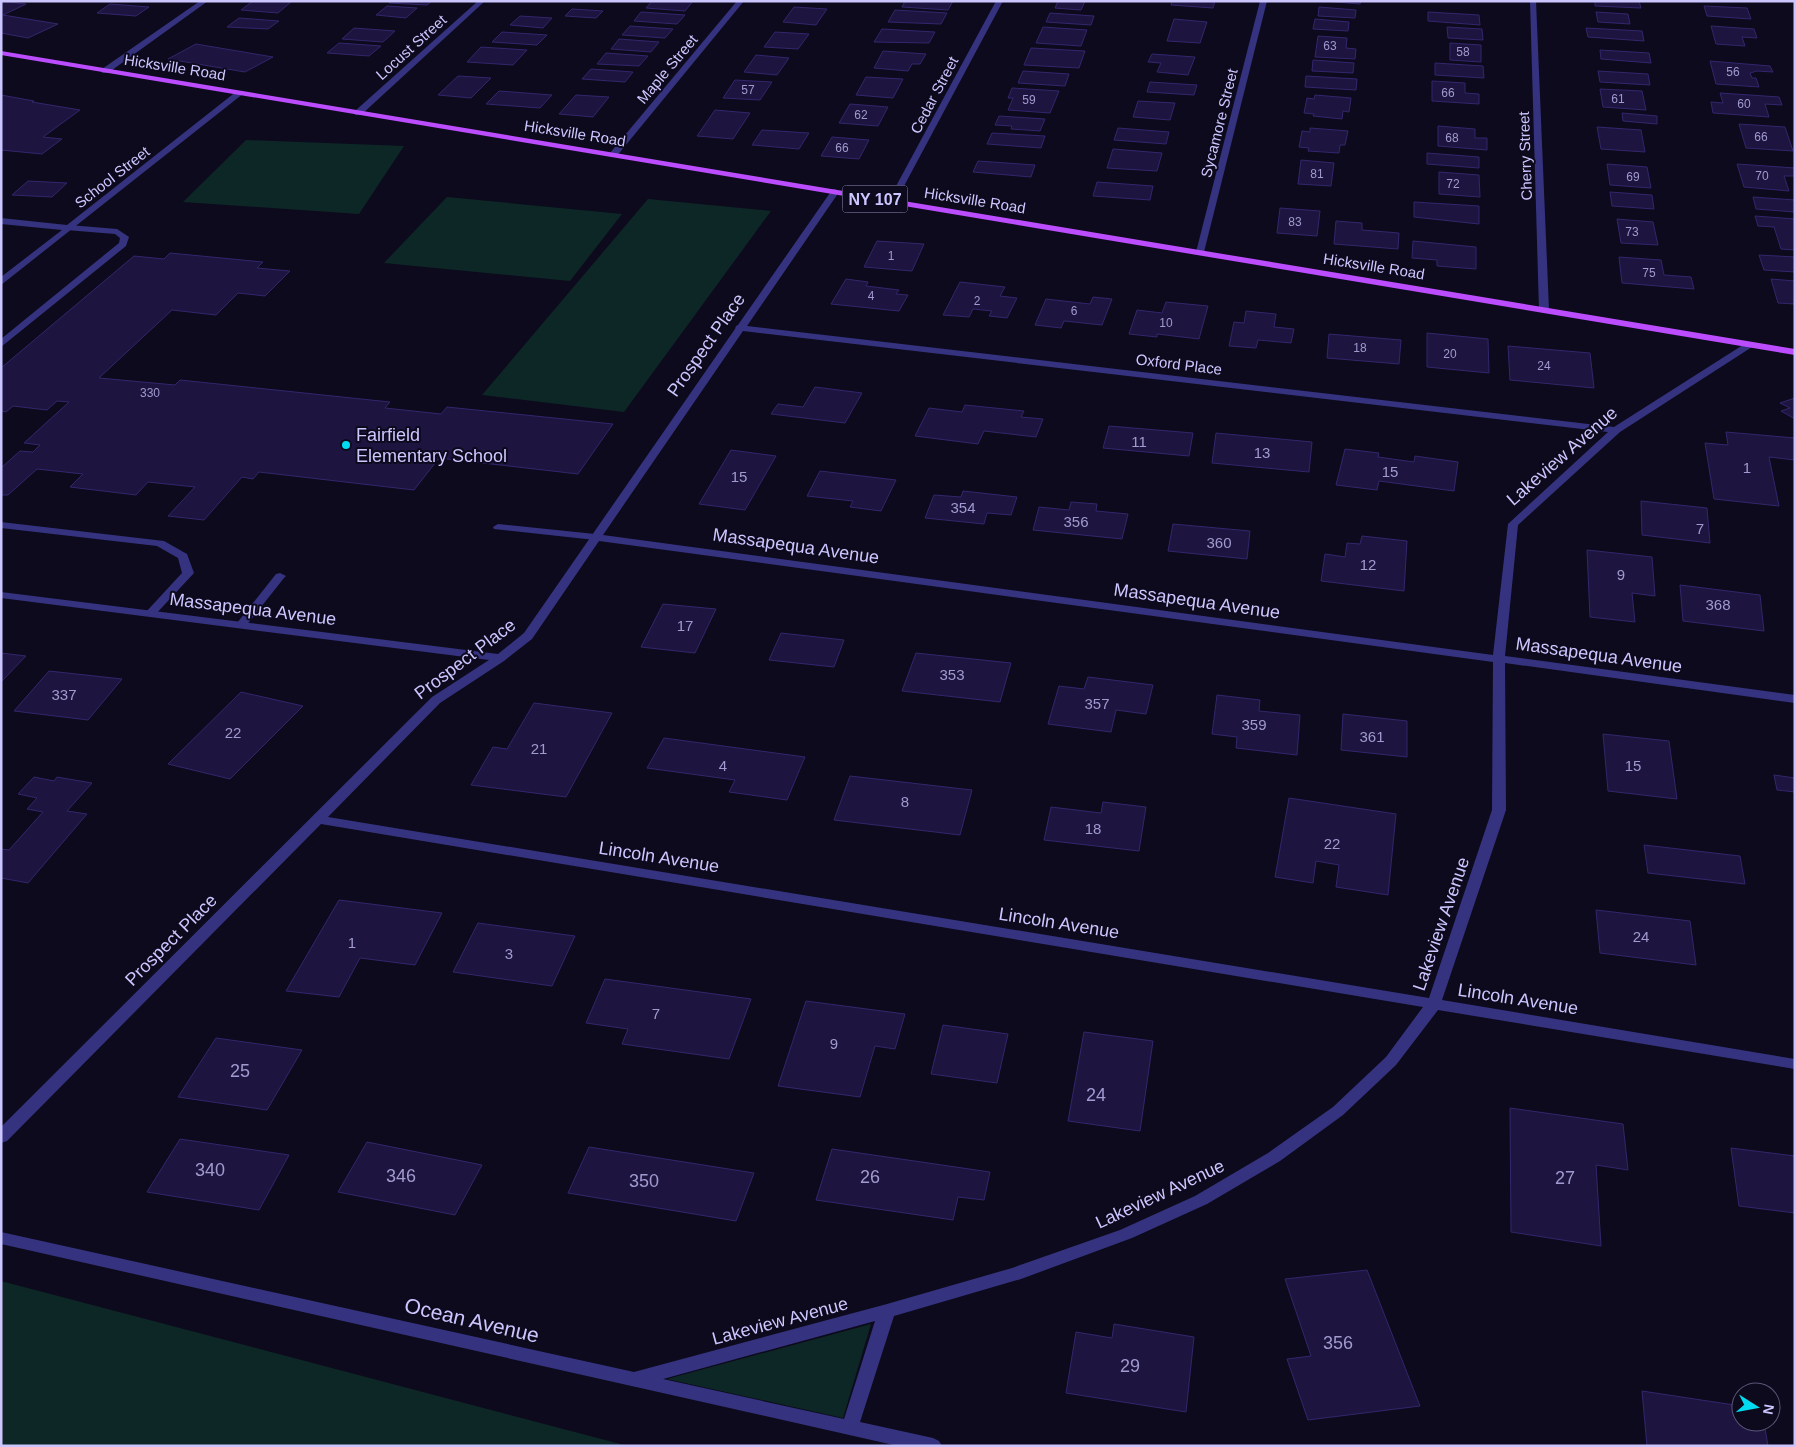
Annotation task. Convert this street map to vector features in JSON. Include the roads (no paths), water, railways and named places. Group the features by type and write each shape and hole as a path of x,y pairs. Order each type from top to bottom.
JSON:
{"main road":[{"name":"Hicksville Road","path":"1,53 1795,352"}],"street":[{"path":"105,71 205,1"},
{"name":"Locust Street","path":"358,112 482,1"},
{"name":"Maple Street","path":"614,155 741,1"},
{"name":"Cedar Street","path":"892,201 1000,1"},
{"name":"Sycamore Street","path":"1200,252 1264,1"},
{"name":"Cherry Street","path":"1533,1 1544,310"},
{"name":"School Street","path":"1,282 240,93"},
{"name":"Prospect Place","path":"1,1136 436,700 500,658 528,636 739,328 835,192"},
{"path":"1,222 117,232 125,237 123,244 1,344"},
{"name":"Oxford Place","path":"739,328 1616,430"},
{"name":"Lakeview Avenue","path":"635,1379 887,1311 1015,1274 1117,1238 1201,1200 1274,1158 1338,1111 1390,1061 1434,1004 1499,810 1499,659 1513,524 1616,430 1749,345"},
{"path":"1,525 160,543 184,556 188,572 150,614"},
{"name":"Massapequa Avenue","path":"498,527 595,537 1795,699"},
{"path":"241,626 280,576"},
{"name":"Massapequa Avenue","path":"1,595 500,658"},
{"name":"Lincoln Avenue","path":"317,819 1795,1064"},
{"name":"Ocean Avenue","path":"1,1238 933,1446"},
{"path":"850,1427 887,1311"}],"place":[{"name":"Fairfield Elementary School","path":"346,445"}]}
